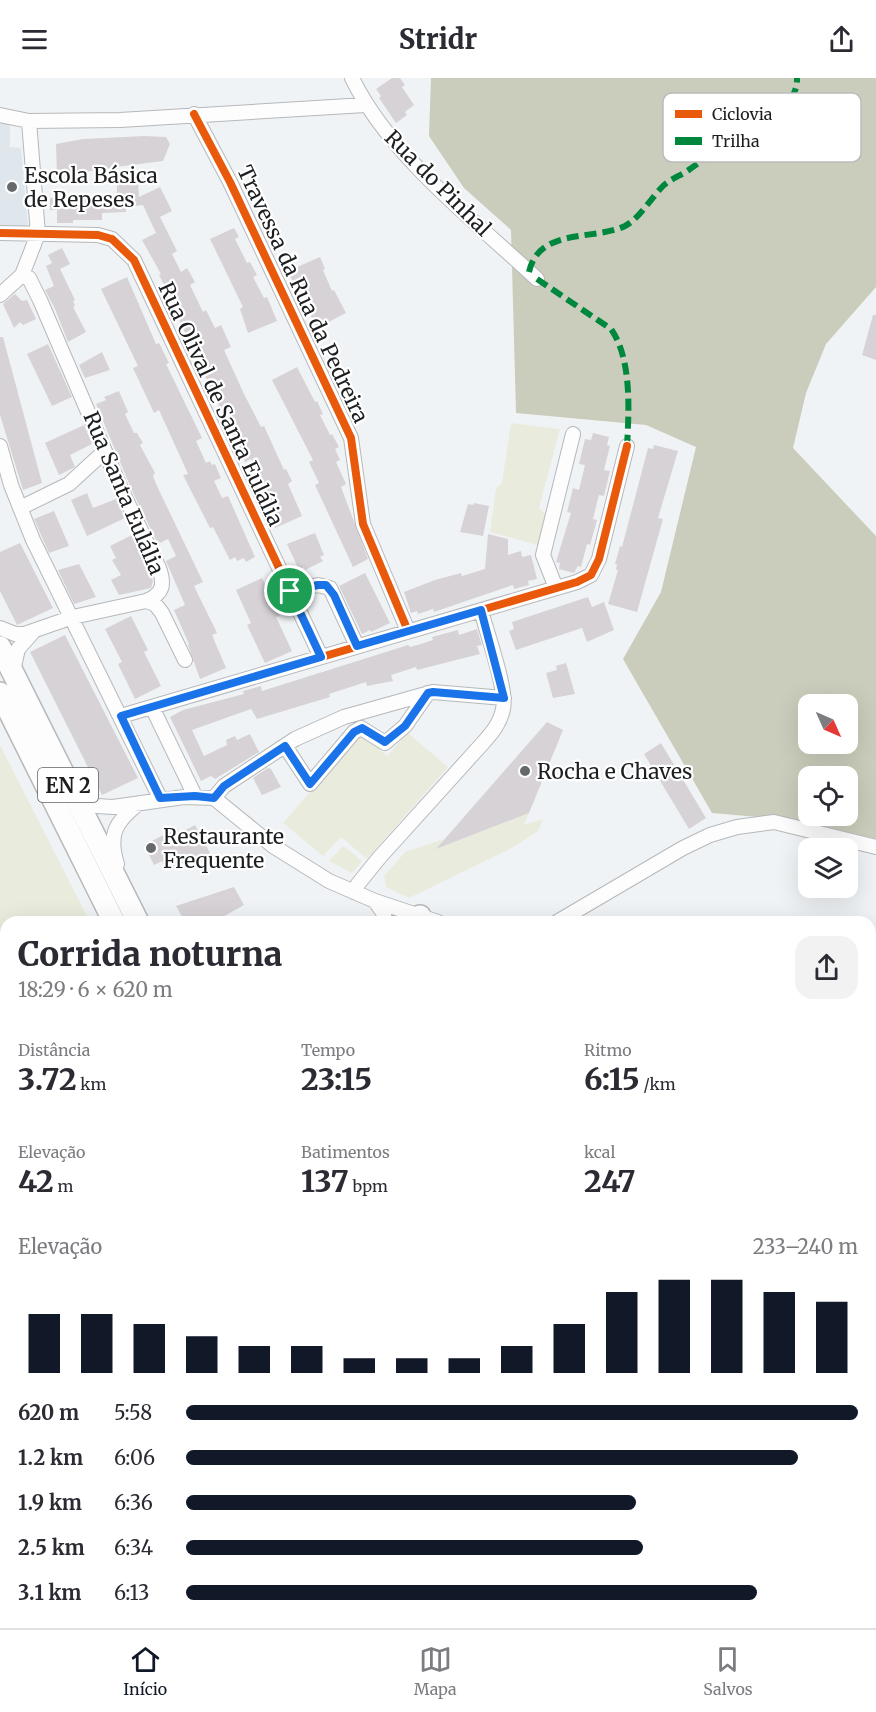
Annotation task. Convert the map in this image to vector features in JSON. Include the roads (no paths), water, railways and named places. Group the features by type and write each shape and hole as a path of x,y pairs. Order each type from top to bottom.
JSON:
{"main road":[{"name":"EN 2","path":"0,647 127,916"},
{"name":"EN 2","path":"0,693 127,916"}],"street":[{"name":"Rua do Pinhal","path":"352,78 365,105 408,158 537,279"},
{"path":"0,115 29,121 120,120 365,105"},
{"name":"Travessa da Rua da Pedreira","path":"194,114 230,182 351,438 363,524 408,631"},
{"path":"0,295 22,274 38,234 29,121"},
{"name":"Rua Olival de Santa Eulália","path":"0,233 98,235 112,239 134,261 321,657"},
{"name":"Rua Santa Eulália","path":"22,274 33,285 163,579 162,589 155,597 146,601 73,618 33,632"},
{"path":"556,588 543,555 573,434"},
{"path":"0,446 33,540 160,798"},
{"path":"121,716 556,588 591,575 599,560 627,447"},
{"path":"20,508 69,484 105,451"},
{"path":"290,591 318,585 330,588 357,646"},
{"path":"146,601 155,604 162,613 185,660"},
{"path":"354,892 379,858 496,728 503,710 504,698 481,610"},
{"path":"0,628 15,634 33,632"},
{"path":"13,673 18,649 33,632"},
{"path":"214,798 224,786 285,746 344,717 433,692 504,698"},
{"path":"285,746 310,784 354,732 362,728 385,742 405,726 428,693"},
{"path":"152,706 195,796"},
{"path":"50,749 66,763 82,793 97,807 138,804 160,798 195,796 214,798 298,864 354,892 413,916"},
{"path":"128,916 133,896 112,848 113,833 119,821 138,804"},
{"path":"567,916 683,848 710,835 737,827 774,822 876,847"},
{"path":"375,901 384,916"}],"place":[{"name":"Escola Básica de Repeses","path":"12,187"},
{"name":"Rocha e Chaves","path":"525,771"},
{"name":"Restaurante Frequente","path":"151,848"}]}
